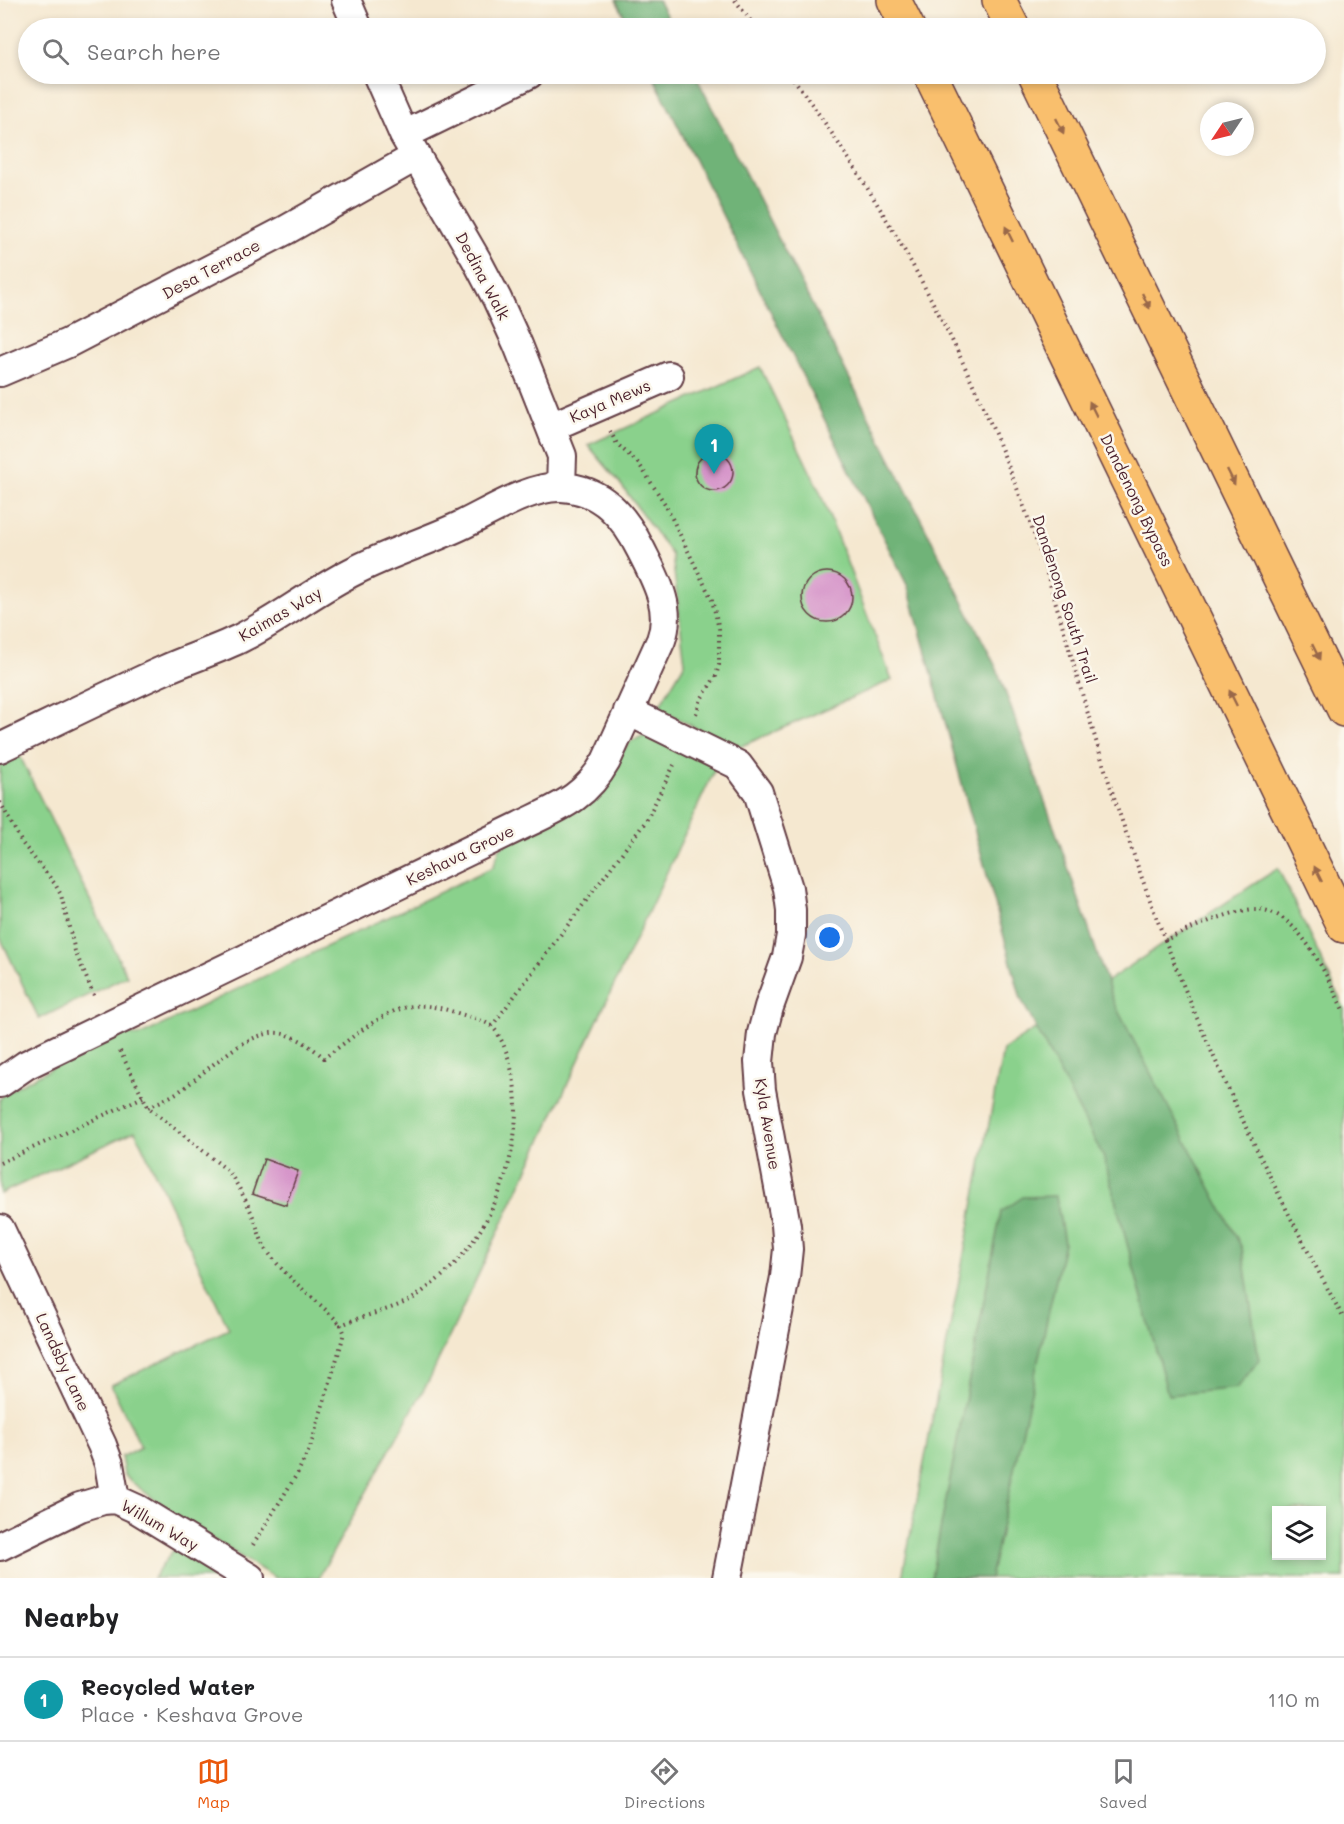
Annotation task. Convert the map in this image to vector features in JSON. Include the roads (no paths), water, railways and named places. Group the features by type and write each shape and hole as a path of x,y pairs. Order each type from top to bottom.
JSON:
{"highway":[{"path":"894,0 903,18"},
{"path":"999,0 1008,18"},
{"name":"Dandenong Bypass","path":"935,84 1344,926"},
{"path":"1040,84 1344,710"}],"street":[{"path":"346,0 354,18"},
{"name":"Dedina Walk","path":"382,84 410,146 497,300 561,456 561,487"},
{"name":"Desa Terrace","path":"0,372 68,344 276,235 410,146 512,84"},
{"name":"Kaya Mews","path":"551,427 669,376"},
{"name":"Keshava Grove","path":"0,1083 26,1065 564,804 589,786 597,777 665,631 666,610 641,549 621,515 598,497 561,487"},
{"name":"Kaimas Way","path":"0,748 104,697 238,639 376,560 442,534 533,492 561,487"},
{"name":"Kyla Avenue","path":"628,711 738,765 758,792 788,888 791,910 791,935 787,957 764,1024 759,1062 761,1090 786,1226 788,1249 785,1276 728,1578"},
{"name":"Landsby Lane","path":"0,1229 102,1445 110,1464 115,1499"},
{"name":"Willum Way","path":"0,1546 80,1507 115,1499 137,1509 243,1574"}],"place":[{"name":"Recycled Water","path":"714,474"}]}
